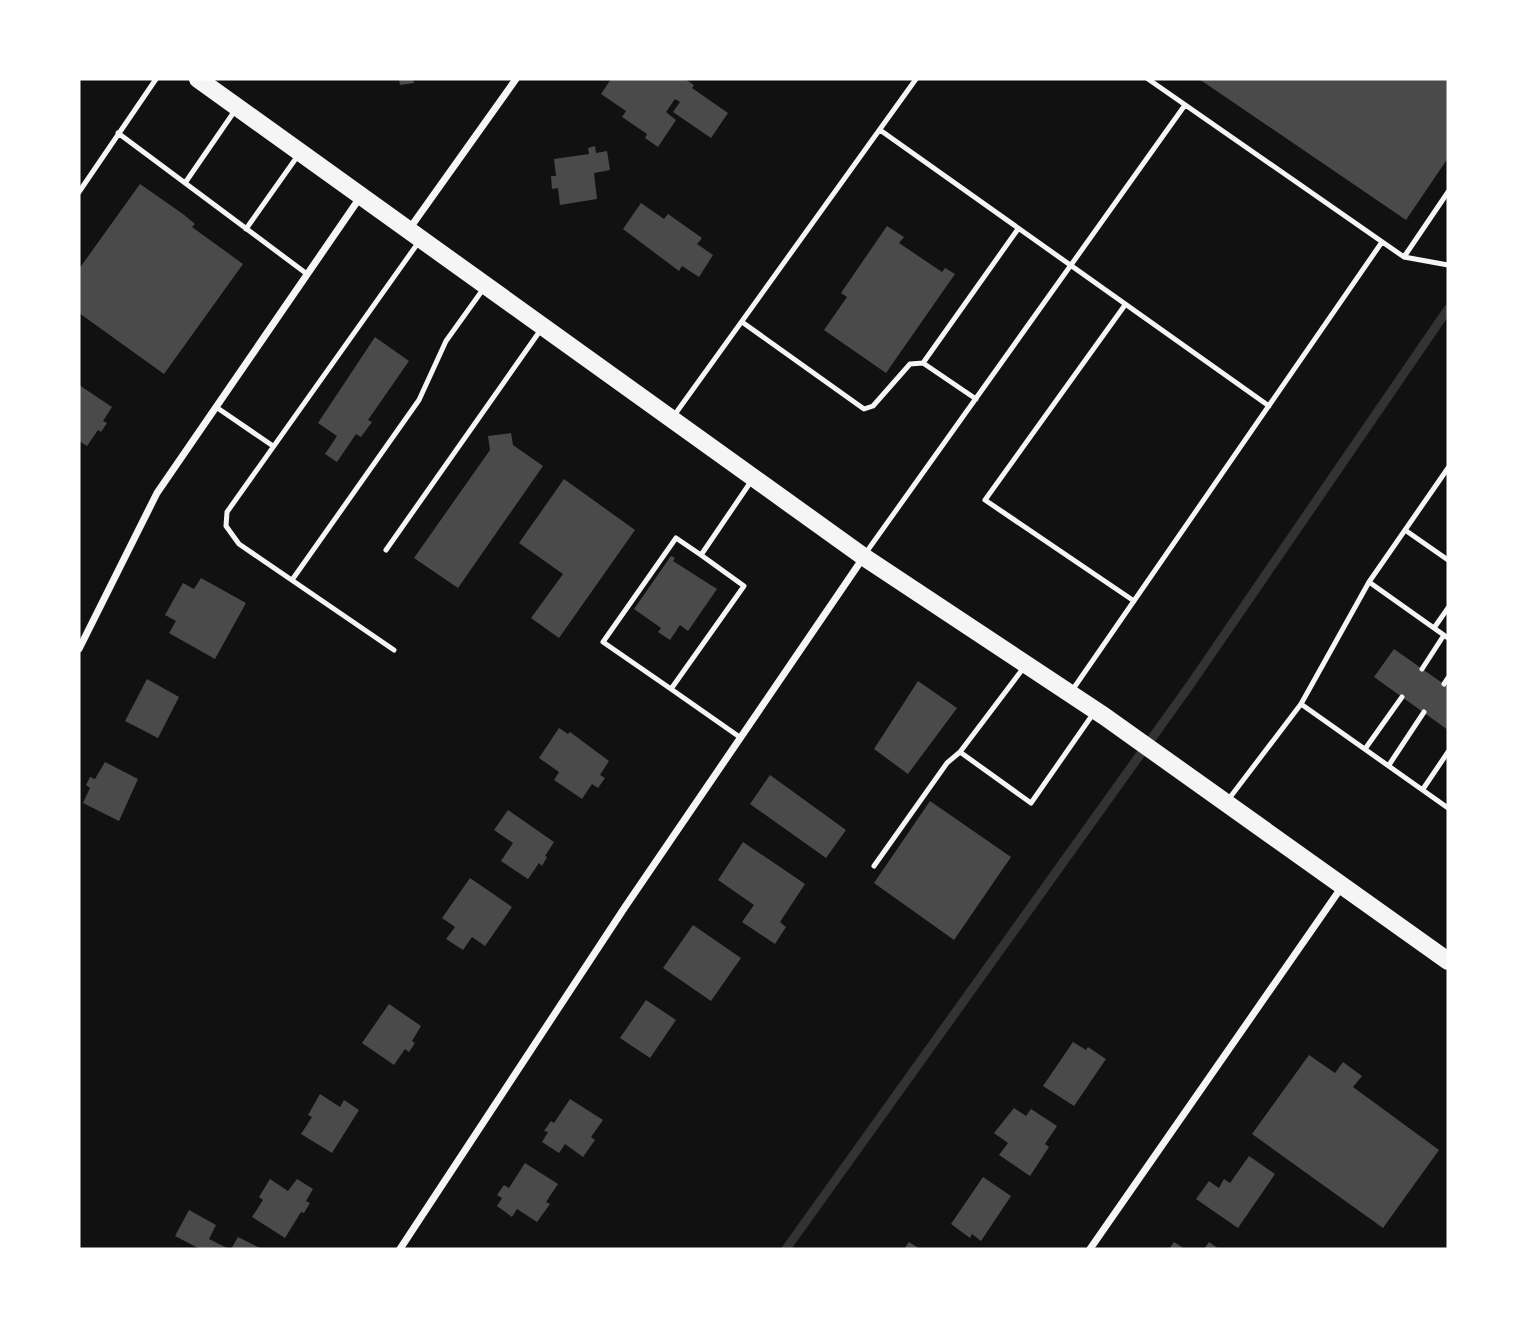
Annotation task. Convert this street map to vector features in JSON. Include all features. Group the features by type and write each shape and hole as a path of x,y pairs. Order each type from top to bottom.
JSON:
{"main road":[{"path":"198,79 864,557 1100,713 1448,961"}],"street":[{"path":"416,233 516,79"},
{"path":"79,649 157,493 362,195"},
{"path":"400,1249 625,907 864,557"},
{"path":"1090,1249 1342,886"}],"lane":[{"path":"79,192 156,79"},
{"path":"672,418 916,79"},
{"path":"1148,79 1404,257 1448,265"},
{"path":"185,183 238,106"},
{"path":"864,557 1185,106"},
{"path":"880,130 1269,406"},
{"path":"118,134 307,274"},
{"path":"246,229 301,152"},
{"path":"1404,257 1448,192"},
{"path":"923,363 1018,229"},
{"path":"394,649 239,544 226,526 226,512 416,233"},
{"path":"1070,694 1382,242"},
{"path":"292,580 419,400 446,341 487,284"},
{"path":"1125,305 985,500 1134,601"},
{"path":"742,322 864,409 873,406 910,364 923,363 976,399"},
{"path":"386,550 544,326"},
{"path":"216,407 273,446"},
{"path":"1226,803 1301,704 1369,582 1448,468"},
{"path":"701,555 754,478"},
{"path":"1405,530 1448,560"},
{"path":"671,689 744,586 677,538 603,642 741,738"},
{"path":"1369,582 1446,636 1422,669"},
{"path":"1434,628 1448,608"},
{"path":"874,866 947,763 960,752 1027,664"},
{"path":"1444,684 1448,678"},
{"path":"1365,748 1402,697"},
{"path":"1301,704 1447,804"},
{"path":"1389,765 1424,712"},
{"path":"960,752 1031,803 1100,713"},
{"path":"1423,789 1448,752"}],"building":[{"path":"399,79 413,79 414,83 400,85"},
{"path":"611,79 685,79 694,85 692,88 728,113 711,138 673,112 680,102 675,99 666,112 676,120 658,147 645,138 647,134 622,117 626,111 601,94"},
{"path":"1199,79 1448,79 1448,158 1406,220"},
{"path":"595,146 596,153 607,151 610,170 594,173 597,199 560,205 558,188 552,189 551,176 556,176 554,159 589,154 588,148"},
{"path":"140,184 183,214 195,224 192,227 243,264 164,374 79,313 79,269"},
{"path":"641,203 664,219 668,214 702,238 697,244 713,255 699,277 682,266 679,271 623,229"},
{"path":"887,226 904,237 899,243 942,272 945,268 955,274 886,373 824,330 847,297 841,293"},
{"path":"375,337 409,361 368,420 372,422 361,437 356,434 337,462 325,454 337,436 318,423"},
{"path":"79,385 112,407 103,421 107,423 101,432 98,430 87,446 79,441"},
{"path":"511,433 513,445 543,466 458,588 414,558 490,450 488,436"},
{"path":"564,479 635,530 559,638 531,618 563,574 519,543"},
{"path":"671,556 675,558 673,561 717,589 688,631 680,625 670,640 658,632 661,628 634,609"},
{"path":"201,578 246,603 215,659 169,633 176,621 165,615 183,583 194,589"},
{"path":"1394,649 1448,687 1448,730 1374,677"},
{"path":"147,679 179,697 158,738 125,721"},
{"path":"918,681 957,708 908,774 874,749"},
{"path":"559,728 568,734 570,732 609,761 600,775 605,778 598,788 592,784 582,799 554,780 559,772 539,758"},
{"path":"105,762 138,779 119,821 83,803 90,788 86,785 90,777 95,779"},
{"path":"770,775 846,830 826,858 750,804"},
{"path":"930,801 1011,857 954,940 874,883"},
{"path":"508,810 554,842 542,866 539,863 528,879 501,861 513,843 494,830"},
{"path":"743,842 805,884 780,922 786,927 775,944 742,922 754,905 718,880"},
{"path":"470,878 512,907 485,946 472,937 463,950 446,939 455,927 442,918"},
{"path":"693,925 741,958 711,1001 663,968"},
{"path":"646,1000 676,1020 650,1058 620,1038"},
{"path":"389,1004 421,1026 409,1052 405,1049 394,1065 362,1043"},
{"path":"1073,1042 1086,1050 1088,1047 1106,1059 1074,1106 1043,1086"},
{"path":"1309,1055 1335,1073 1343,1062 1362,1076 1353,1087 1439,1150 1383,1228 1252,1134"},
{"path":"320,1094 340,1107 344,1100 359,1110 332,1153 301,1134 312,1117 308,1115"},
{"path":"570,1099 603,1120 591,1137 595,1140 583,1157 565,1144 559,1153 542,1142 548,1132 544,1131 551,1121 554,1123"},
{"path":"1014,1108 1026,1116 1031,1109 1057,1126 1045,1144 1049,1147 1030,1176 999,1155 1008,1143 994,1133"},
{"path":"1249,1156 1275,1174 1238,1228 1196,1199 1209,1181 1219,1188 1224,1179 1230,1183"},
{"path":"525,1163 558,1184 546,1202 550,1204 537,1222 517,1209 512,1217 497,1206 502,1198 497,1195 504,1185 509,1188"},
{"path":"983,1177 1011,1196 981,1241 972,1234 970,1238 951,1224"},
{"path":"270,1179 288,1191 297,1179 313,1189 306,1201 310,1203 285,1238 252,1217 263,1200 259,1197"},
{"path":"189,1210 216,1225 209,1239 229,1249 200,1249 175,1236"},
{"path":"238,1237 262,1249 231,1249"},
{"path":"909,1242 920,1249 904,1249"},
{"path":"1174,1242 1185,1249 1169,1249"},
{"path":"1209,1242 1219,1249 1204,1249"}],"waterway":[{"path":"786,1249 1190,685 1448,309"}]}
